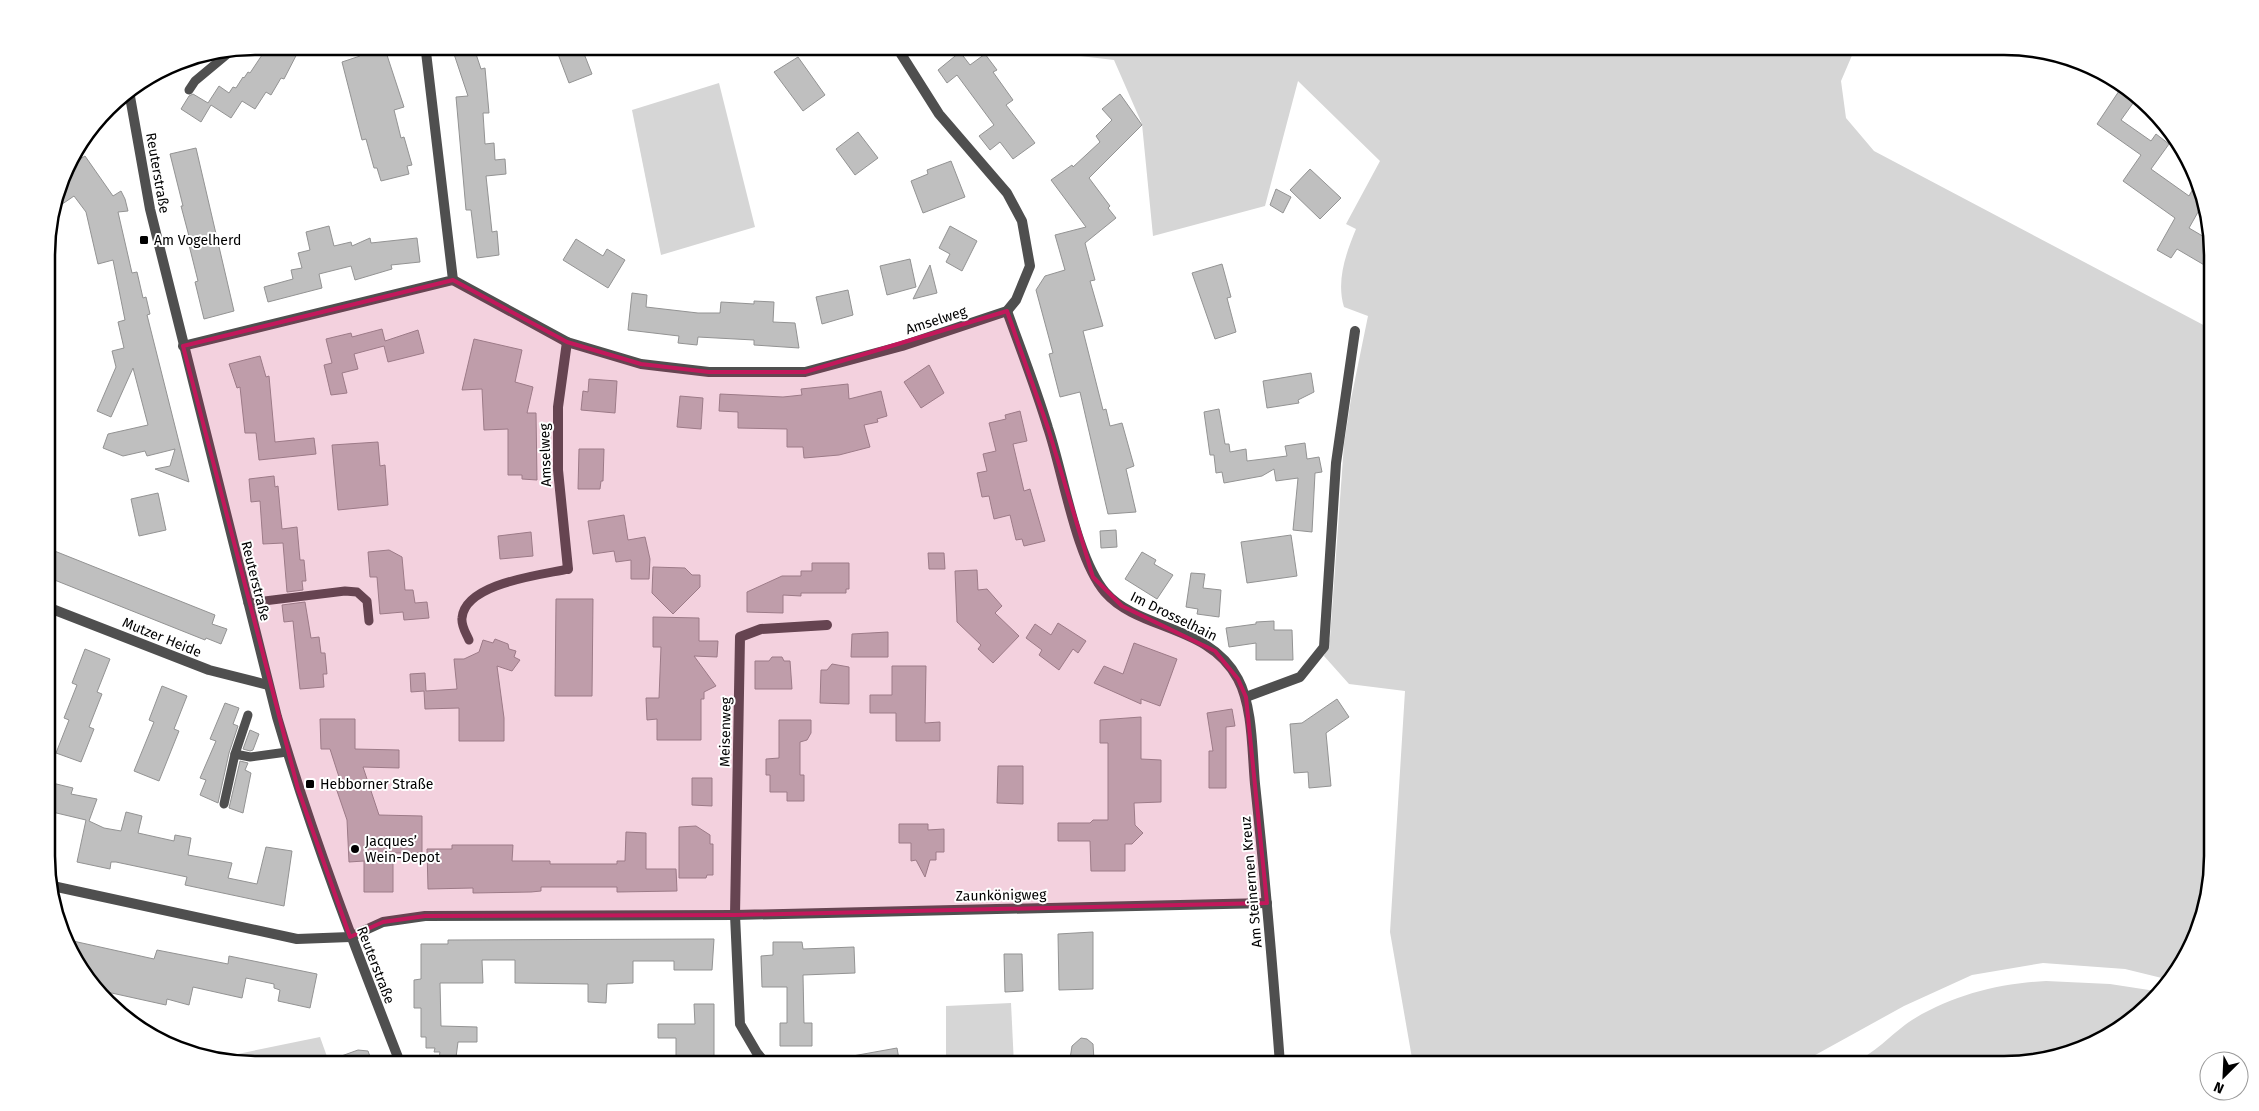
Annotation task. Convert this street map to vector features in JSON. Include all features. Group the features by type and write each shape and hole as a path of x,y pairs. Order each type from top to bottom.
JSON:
{"street":[{"path":"183,346 453,280 426,55"},
{"path":"902,55 939,114 1007,193 1022,221 1030,266 1016,300 1007,311"},
{"name":"Reuterstraße","path":"130,98 150,209 268,685 298,789 350,937 397,1056"},
{"name":"Amselweg","path":"453,280 567,342 651,365 709,372 805,372 902,346 1007,311"},
{"name":"Im Drosselhain","path":"1007,311 1048,428 1093,577 1107,594 1122,606 1197,639 1215,651 1230,666 1246,697"},
{"path":"1246,697 1300,677 1324,648 1336,463 1355,331"},
{"name":"Amselweg","path":"567,342 558,407 558,461 568,569"},
{"name":"Mutzer Heide","path":"55,610 209,670 268,685"},
{"name":"Meisenweg","path":"735,915 740,637 761,629 827,624"},
{"name":"Am Steinernen Kreuz","path":"1246,697 1268,903 1279,1056"},
{"path":"58,887 297,940 350,937 383,922 425,916 735,915 740,1024 759,1056"},
{"name":"Zaunkönigweg","path":"735,915 1268,903"}],"lane":[{"path":"189,90 195,81 223,58"},
{"path":"469,640 462,618 465,608 478,594 502,585 568,569"},
{"path":"248,603 346,591 356,592 367,601 369,621"},
{"path":"224,804 235,754 248,716"},
{"path":"235,754 250,757 287,752"}],"highlighted area":[{"path":"453,280 567,342 641,364 709,372 805,372 1007,311 1048,428 1093,577 1122,606 1215,651 1238,679 1246,697 1267,903 735,915 425,916 383,922 350,937 298,789 183,346"}],"shaded area":[{"path":"1072,55 1852,55 1841,81 1846,118 1874,151 2204,325 2204,869 2197,908 2189,932 2163,978 2125,969 2043,963 1972,975 1904,1006 1813,1056 1412,1056 1390,932 1405,691 1349,684 1324,656 1330,638 1344,444 1368,316 1344,307 1341,287 1343,267 1356,229 1346,224 1380,161 1298,81 1265,206 1153,236 1142,124 1114,60"},
{"path":"719,83 755,227 661,255 632,110"},
{"path":"2029,982 2110,984 2152,990 2126,1015 2104,1029 2080,1041 2043,1052 2017,1056 1867,1056 1905,1025 1927,1011 1977,992"},
{"path":"1011,1003 1014,1056 946,1056 946,1006"},
{"path":"320,1037 327,1056 242,1056 234,1055"}],"building":[{"path":"262,55 296,55 284,79 281,78 271,95 266,92 255,109 242,101 231,118 211,105 201,122 181,109 189,96 193,94 208,103 219,86 229,93 233,87 236,88 248,72 250,73"},
{"path":"387,55 404,107 394,110 401,138 404,137 412,165 407,166 409,174 381,181 377,168 374,168 366,139 362,140 342,62 360,56"},
{"path":"454,55 476,55 481,69 485,68 489,113 483,113 485,144 494,143 495,160 505,159 506,174 486,176 492,232 497,231 499,255 477,258 471,210 466,210 456,97 468,96"},
{"path":"558,55 585,55 592,74 569,83"},
{"path":"956,55 962,55 970,65 986,55 997,70 993,72 1013,100 1006,105 1035,143 1013,159 1000,142 990,150 979,136 994,125 957,75 947,83 938,70"},
{"path":"798,57 825,95 803,111 774,72"},
{"path":"2119,91 2133,103 2121,120 2151,141 2156,134 2169,144 2151,169 2189,196 2193,190 2199,211 2189,228 2203,236 2204,265 2177,249 2171,258 2157,250 2175,218 2123,181 2141,155 2097,124"},
{"path":"1120,94 1142,125 1089,178 1110,206 1108,208 1116,218 1085,243 1095,280 1090,281 1103,326 1083,331 1103,410 1106,409 1110,426 1122,423 1134,466 1126,469 1136,512 1108,514 1080,392 1060,397 1049,354 1053,353 1036,290 1045,276 1065,270 1055,235 1086,227 1051,180 1072,165 1073,167 1100,142 1096,136 1112,120 1102,109"},
{"path":"858,132 878,158 855,175 836,149"},
{"path":"196,148 234,311 204,319 195,282 198,281 181,206 183,206 170,154"},
{"path":"85,156 113,196 121,191 125,199 128,211 118,212 132,273 137,272 143,298 146,297 150,314 147,315 189,482 155,469 170,466 175,449 147,456 145,451 123,456 103,448 108,434 148,425 133,368 111,417 97,411 116,367 112,351 124,348 118,322 125,320 113,260 98,264 86,212 74,196 62,204 70,179 80,159"},
{"path":"951,161 965,197 923,213 911,181 928,174 927,170"},
{"path":"1310,169 1341,198 1320,219 1290,190"},
{"path":"1276,189 1291,197 1283,213 1270,205"},
{"path":"329,226 334,246 351,242 352,246 370,238 371,243 417,238 420,262 391,265 392,269 355,280 351,266 319,274 322,288 268,302 264,287 293,279 291,270 302,268 298,253 310,250 306,232"},
{"path":"950,226 977,241 962,271 946,262 950,254 939,248"},
{"path":"576,239 603,256 607,249 625,260 608,288 563,260"},
{"path":"910,259 916,287 887,295 880,266"},
{"path":"1222,264 1231,297 1227,298 1236,332 1215,339 1192,273"},
{"path":"930,265 937,293 913,299"},
{"path":"848,290 853,315 822,324 816,297"},
{"path":"632,293 647,295 646,307 698,313 720,313 721,302 754,304 754,301 774,302 773,322 795,323 799,348 754,345 754,340 698,337 697,345 678,343 679,336 628,330"},
{"path":"382,329 385,341 418,330 424,353 388,362 384,346 354,354 358,369 342,373 347,393 331,395 324,365 332,363 326,339 351,333 352,337"},
{"path":"474,339 522,350 515,382 533,387 527,413 536,413 537,480 522,479 522,475 508,475 508,429 484,430 482,389 462,390"},
{"path":"260,356 266,377 269,376 275,442 314,438 316,454 259,460 256,433 245,433 240,387 237,388 229,364"},
{"path":"929,365 944,393 921,408 904,382"},
{"path":"1311,373 1314,392 1298,400 1299,403 1267,408 1263,381"},
{"path":"589,379 617,381 615,413 581,410 583,391 588,392"},
{"path":"848,384 849,399 881,391 887,416 877,419 878,422 864,425 870,447 839,455 804,458 803,447 787,447 787,429 738,428 738,412 719,411 720,394 783,397 802,395 801,389"},
{"path":"680,396 703,398 701,429 677,427"},
{"path":"1219,409 1225,444 1229,444 1230,452 1246,449 1247,461 1287,456 1285,446 1305,443 1307,459 1319,457 1322,472 1315,473 1312,532 1293,530 1298,478 1276,481 1274,469 1262,476 1224,483 1222,472 1216,473 1214,455 1210,455 1204,412"},
{"path":"1020,411 1027,441 1013,444 1024,491 1030,489 1045,541 1024,546 1022,539 1016,540 1010,515 994,519 989,496 982,497 977,473 987,471 983,454 996,451 989,423 1006,419 1005,415"},
{"path":"378,442 380,466 385,465 388,505 338,510 332,445"},
{"path":"579,449 604,449 603,481 601,481 600,489 578,489"},
{"path":"274,476 275,487 278,486 282,529 297,527 300,560 304,560 306,581 302,581 303,590 287,592 283,543 263,544 260,501 251,502 249,479"},
{"path":"158,493 166,530 139,536 131,499"},
{"path":"624,515 628,540 645,537 650,559 649,579 631,579 631,560 616,562 614,551 593,554 588,521"},
{"path":"1116,530 1117,547 1101,548 1100,531"},
{"path":"531,532 533,556 500,559 498,536"},
{"path":"1291,535 1297,576 1247,583 1241,542"},
{"path":"389,550 402,557 405,590 413,590 415,603 427,602 429,618 404,620 403,612 380,614 377,577 370,577 368,552"},
{"path":"55,551 215,615 212,624 227,629 221,644 206,638 205,640 55,580"},
{"path":"1142,552 1156,560 1154,564 1173,575 1157,599 1125,579"},
{"path":"928,553 944,553 945,569 929,569"},
{"path":"812,563 849,563 849,589 846,589 846,593 801,593 801,596 783,595 783,613 747,612 747,592 782,576 801,576 801,571 812,571"},
{"path":"653,567 685,568 692,575 700,575 700,587 673,614 652,593"},
{"path":"977,570 978,590 987,589 1002,606 995,613 1019,636 993,663 978,649 981,645 957,622 955,571"},
{"path":"1191,573 1205,574 1203,588 1221,590 1219,617 1197,614 1198,609 1186,607"},
{"path":"556,599 593,599 592,696 555,696"},
{"path":"305,602 311,638 319,637 321,653 325,653 327,674 323,674 324,687 300,689 293,621 284,622 282,605"},
{"path":"653,617 699,618 699,641 718,641 717,657 694,656 716,686 704,692 704,699 701,699 701,740 657,740 657,719 647,720 646,698 659,698 661,647 653,647"},
{"path":"1274,621 1274,630 1292,630 1293,660 1256,660 1256,643 1229,647 1226,628 1256,624 1256,622"},
{"path":"1058,623 1086,641 1078,653 1073,649 1059,670 1039,655 1042,650 1026,638 1035,624 1051,635"},
{"path":"888,632 888,657 851,657 852,634"},
{"path":"495,639 508,644 509,649 516,651 514,657 520,660 512,671 497,666 504,718 504,741 459,741 459,708 425,709 424,691 411,692 410,674 425,673 426,691 457,689 454,659 464,659 479,652 483,640 493,643"},
{"path":"1134,643 1177,659 1160,706 1141,699 1141,704 1094,683 1104,666 1123,674"},
{"path":"85,649 110,659 97,692 102,694 89,727 94,729 81,762 56,753 69,720 64,718 77,685 72,683"},
{"path":"772,657 782,657 784,661 790,661 792,689 755,689 755,661 769,661"},
{"path":"832,664 849,667 849,704 820,703 821,670 827,670"},
{"path":"892,666 926,666 925,723 940,722 940,741 896,741 896,713 870,713 870,695 892,695"},
{"path":"162,686 187,696 174,729 179,731 159,781 134,771 154,722 149,720"},
{"path":"1337,699 1349,717 1326,733 1331,786 1309,788 1308,772 1294,773 1290,724 1302,723"},
{"path":"225,703 239,708 233,724 238,726 229,753 218,803 200,795 206,780 200,778 216,741 210,739"},
{"path":"1232,709 1235,726 1226,727 1226,788 1209,788 1209,751 1213,751 1207,713"},
{"path":"1141,717 1141,759 1161,760 1161,802 1134,803 1135,825 1143,833 1132,844 1125,844 1125,871 1091,871 1090,841 1058,841 1058,823 1090,823 1093,820 1108,820 1108,743 1100,743 1100,720"},
{"path":"320,719 355,719 355,749 399,750 399,768 363,767 379,815 422,816 422,853 393,853 393,892 364,892 364,861 349,862 347,820 334,782 340,780 330,749 321,749"},
{"path":"779,720 811,720 811,733 807,740 800,742 800,775 804,775 804,801 787,801 787,792 770,792 770,775 766,775 766,759 779,758"},
{"path":"250,730 259,734 253,750 250,751 243,749"},
{"path":"240,761 248,763 245,770 251,773 243,813 229,808"},
{"path":"998,766 1023,766 1023,804 997,803"},
{"path":"692,778 712,778 712,806 692,805"},
{"path":"55,784 73,788 71,794 97,799 89,821 104,828 121,831 126,812 142,816 138,833 174,841 175,835 191,838 188,855 232,863 228,878 257,884 266,847 292,851 284,906 185,885 187,877 116,862 111,862 110,869 77,862 86,820 55,813"},
{"path":"899,824 928,824 928,830 944,829 944,852 936,852 936,860 930,860 925,877 916,860 911,861 911,843 899,843"},
{"path":"696,826 710,835 710,844 713,844 713,875 707,875 706,878 679,878 679,827"},
{"path":"626,832 646,833 646,869 676,869 677,891 617,892 617,887 541,887 541,891 531,892 473,893 473,888 428,889 427,849 452,849 452,845 513,845 512,861 550,861 550,864 617,864 617,861 625,861"},
{"path":"1093,932 1093,989 1059,990 1058,934"},
{"path":"714,939 712,970 674,970 674,961 633,961 633,983 607,984 606,1003 588,1002 588,984 515,983 515,960 482,960 483,983 440,983 441,1026 477,1027 477,1042 458,1042 456,1056 439,1056 440,1052 434,1052 435,1048 426,1048 426,1037 421,1037 421,1008 414,1008 414,980 421,979 421,944 448,944 448,940"},
{"path":"75,941 154,959 157,950 228,964 229,956 317,974 310,1008 278,1001 280,990 274,988 274,984 246,978 242,998 193,987 189,1005 167,999 166,1005 110,993 96,978"},
{"path":"773,942 802,942 803,949 854,947 855,973 803,975 804,1023 812,1023 812,1046 780,1046 780,1023 787,1023 787,987 762,987 761,956 773,955"},
{"path":"1004,954 1022,954 1023,991 1005,992"},
{"path":"694,1004 714,1004 714,1056 676,1056 676,1038 658,1038 658,1024 695,1024"},
{"path":"1081,1038 1087,1039 1093,1044 1094,1056 1070,1056 1072,1046"},
{"path":"897,1048 898,1056 853,1056"},
{"path":"358,1050 368,1051 370,1056 341,1056"}],"place":[{"name":"Am Vogelherd","path":"144,240"},
{"name":"Hebborner Straße","path":"310,784"},
{"name":"Jacques’ Wein-Depot","path":"355,849"}]}
